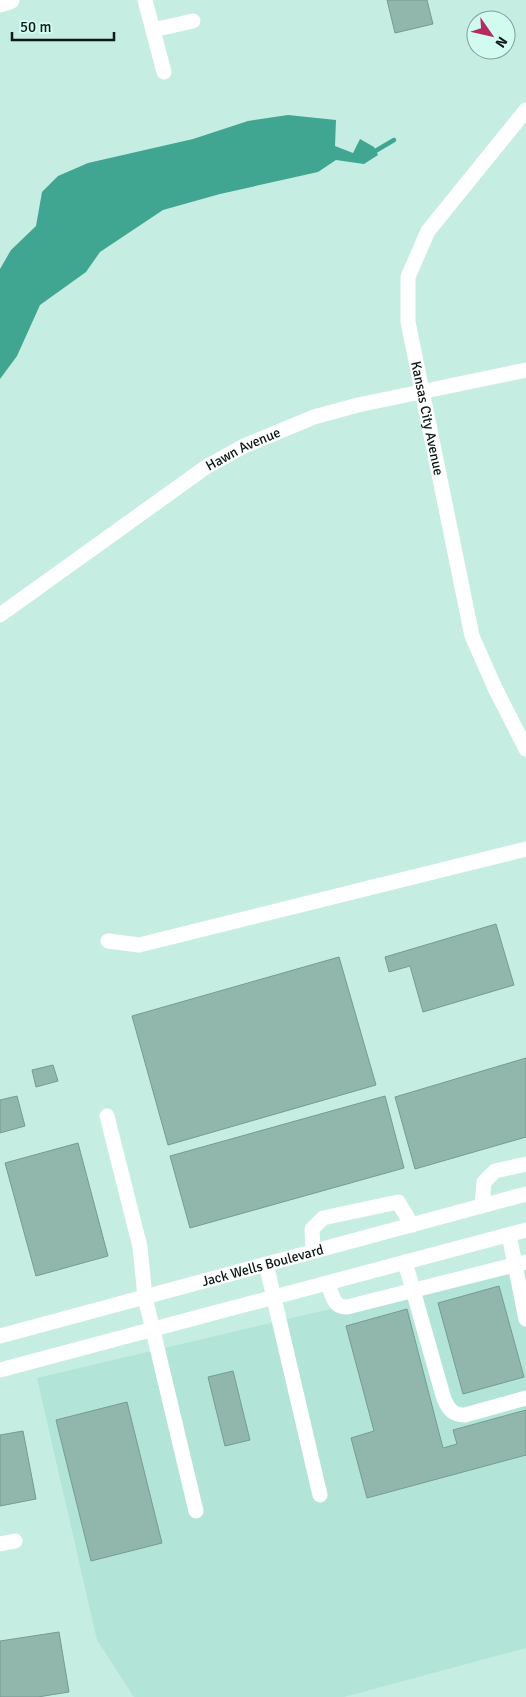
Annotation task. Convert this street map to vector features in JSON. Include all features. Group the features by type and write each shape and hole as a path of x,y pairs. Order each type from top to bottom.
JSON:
{"main road":[{"path":"0,3 10,0"}],"street":[{"path":"145,0 164,72"},
{"path":"153,30 193,21"},
{"name":"Kansas City Avenue","path":"526,110 428,232 408,277 408,322 472,636 495,688 526,749"},
{"name":"Hawn Avenue","path":"0,615 206,467 244,446 314,417 526,370"},
{"path":"108,941 139,945 526,849"},
{"path":"107,1116 140,1247 145,1296 196,1511"},
{"path":"482,1206 484,1182 495,1171 526,1164"},
{"name":"Jack Wells Boulevard","path":"0,1336 526,1194"},
{"path":"313,1251 312,1229 323,1218 398,1202 412,1225"},
{"path":"0,1370 526,1230"},
{"path":"509,1235 520,1263 526,1319"},
{"path":"405,1262 444,1399 449,1410 456,1415 465,1415 526,1398"},
{"path":"328,1283 334,1302 343,1307 520,1263"},
{"path":"266,1264 320,1495"}],"shaded area":[{"path":"288,115 336,120 335,146 353,153 360,139 374,147 378,155 364,164 336,160 318,172 220,194 163,210 100,252 86,272 40,305 17,356 0,379 0,269 11,250 36,226 42,192 58,176 88,163 193,139 248,121"},
{"path":"526,1263 526,1648 344,1697 134,1697 97,1640 37,1378"}],"building":[{"path":"387,0 427,0 433,24 395,33"},
{"path":"496,924 514,985 423,1012 410,966 389,972 385,957"},
{"path":"339,957 376,1085 168,1145 132,1016"},
{"path":"526,1058 526,1137 415,1169 395,1097"},
{"path":"53,1065 58,1081 36,1087 32,1070"},
{"path":"17,1096 25,1126 0,1133 0,1100"},
{"path":"385,1096 404,1168 190,1228 170,1156"},
{"path":"78,1143 108,1256 36,1276 5,1163"},
{"path":"499,1286 524,1377 463,1394 438,1303"},
{"path":"407,1309 443,1448 457,1444 453,1430 526,1410 526,1455 367,1498 351,1438 374,1431 346,1326"},
{"path":"233,1371 250,1440 225,1446 208,1377"},
{"path":"127,1402 162,1543 91,1561 56,1420"},
{"path":"23,1431 36,1499 0,1506 0,1435"},
{"path":"59,1632 69,1692 38,1697 0,1697 0,1641"}],"waterway":[{"path":"372,153 394,140"}]}
